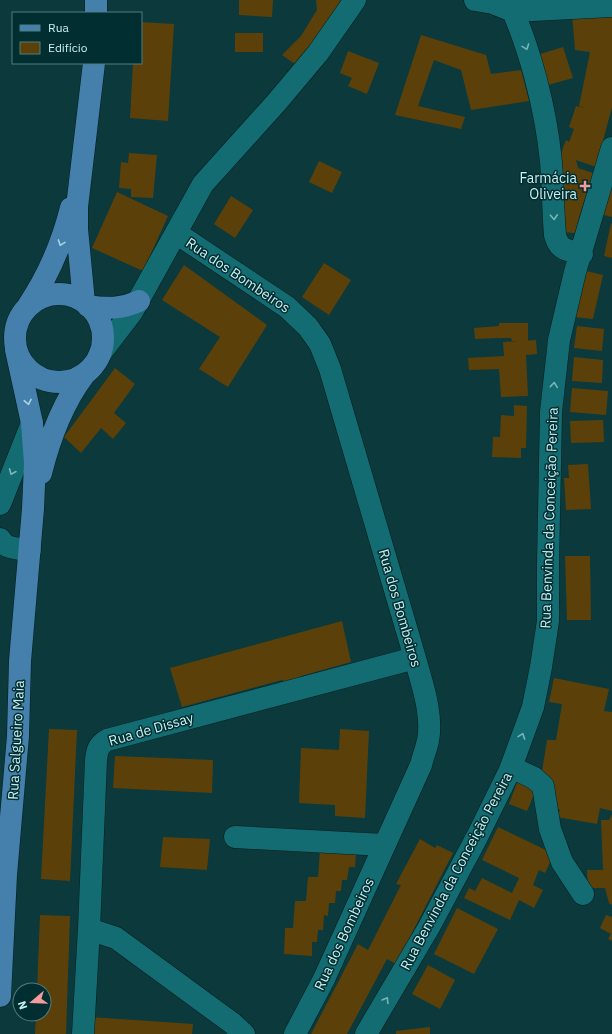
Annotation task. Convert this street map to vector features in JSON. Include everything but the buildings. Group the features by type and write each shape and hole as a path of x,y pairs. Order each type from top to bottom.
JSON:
{"main road":[{"path":"96,0 96,12"},
{"path":"86,304 77,229 77,207 79,178 89,113 94,64"},
{"path":"25,310 43,297 58,295 75,297 86,304 95,313 101,326 103,340 99,355 88,372 68,382 44,380 28,370 21,360 16,350 15,337 16,327 20,318 25,310 36,294 51,267 69,219 79,178"},
{"path":"86,304 101,308 114,309 128,306 139,301"},
{"name":"Rua Salgueiro Maia","path":"0,996 6,875 18,736 20,661 30,550 35,463 32,423 16,350"},
{"name":"Rua Salgueiro Maia","path":"33,509 52,434 69,396 84,375"}],"street":[{"path":"99,355 139,301 203,184 276,103 318,53 354,0"},
{"path":"475,0 510,5 612,6"},
{"path":"510,5 528,54 542,107 551,161 555,235 558,245 562,248 582,254"},
{"name":"Rua Benvinda da Conceição Pereira","path":"366,1034 429,927 477,837 511,767 533,707 548,621 551,412 559,340 576,272 612,148"},
{"name":"Rua dos Bombeiros","path":"176,233 287,307 308,327 320,344 330,369 424,690 428,717 428,741 421,765 324,978 295,1034"},
{"path":"0,504 32,423"},
{"path":"2,546 30,550"},
{"name":"Rua de Dissay","path":"83,1034 96,760 97,750 101,743 415,658"},
{"path":"511,767 534,778 543,786 550,828 562,862 583,894"},
{"path":"235,837 384,845"},
{"path":"89,929 116,938 235,1030"}],"place":[{"name":"Farmácia Oliveira","path":"585,186"}]}
